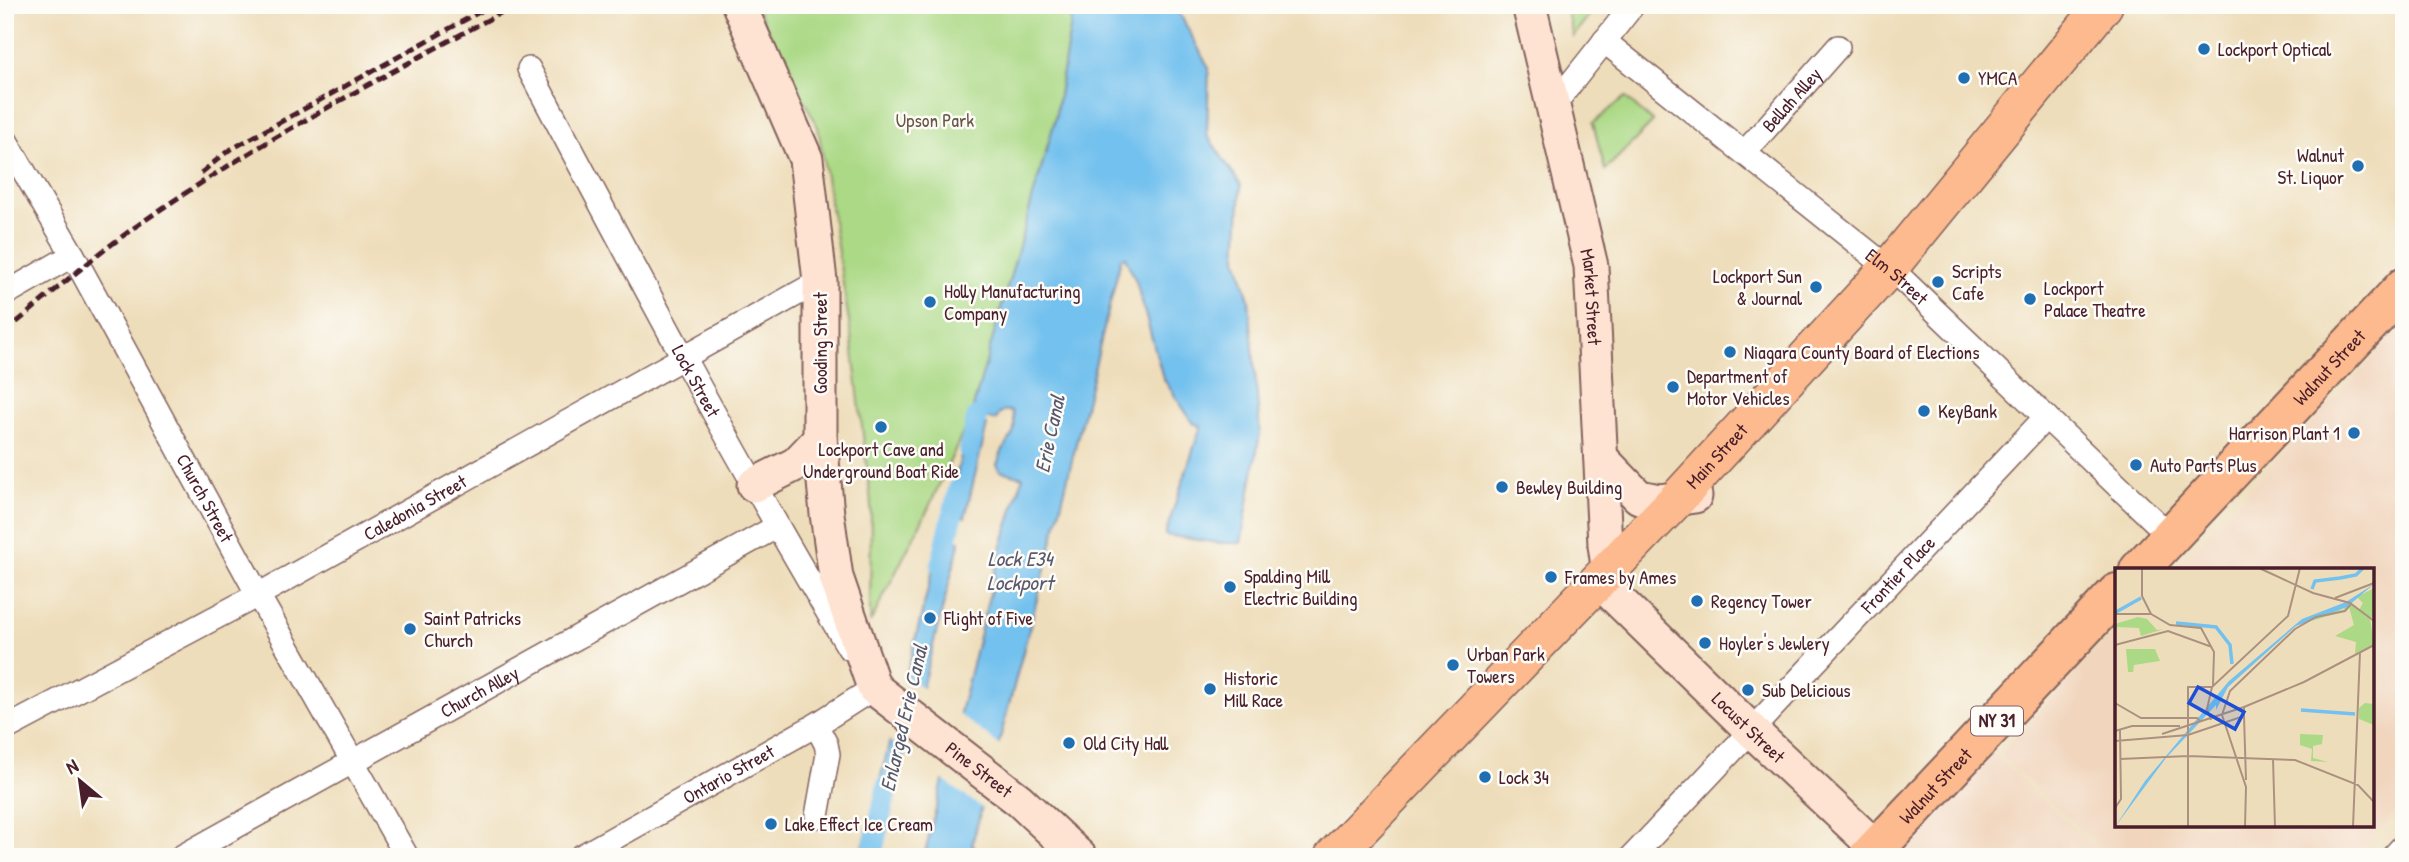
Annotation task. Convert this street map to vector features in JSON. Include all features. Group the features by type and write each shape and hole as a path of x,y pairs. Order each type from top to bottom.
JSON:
{"highway":[{"name":"Walnut Street","path":"2141,568 2404,288"},
{"name":"Walnut Street","path":"1877,854 2115,595"}],"main road":[{"name":"Main Street","path":"1896,273 2104,5"},
{"name":"Main Street","path":"1364,857 1611,582 1896,273 2124,5"},
{"name":"Main Street","path":"1333,857 1611,582"}],"street":[{"name":"Gooding Street","path":"739,5 806,159 820,281 820,439 827,514 836,577 874,688"},
{"name":"Market Street","path":"1529,5 1591,266 1605,545 1611,582"},
{"path":"1553,106 1633,5"},
{"name":"Elm Street","path":"1604,41 1896,273 2170,536"},
{"name":"Bellah Alley","path":"1745,152 1839,47"},
{"name":"Lock Street","path":"529,69 776,527 874,688"},
{"name":"Church Street","path":"5,139 73,255 258,595 407,857"},
{"path":"5,294 73,255"},
{"name":"Caledonia Street","path":"5,729 258,595 820,281"},
{"name":"Frontier Place","path":"1632,857 2046,417"},
{"path":"754,485 796,464 820,439"},
{"path":"1601,458 1639,496 1659,501 1690,497"},
{"name":"Church Alley","path":"181,857 776,527"},
{"name":"Locust Street","path":"1611,582 1751,730 1877,854"},
{"name":"Ontario Street","path":"580,857 816,725 874,688"},
{"name":"Pine Street","path":"874,688 1019,800 1080,857"},
{"path":"816,725 828,754 817,816"},
{"path":"2393,857 2404,845"}],"shaded area":[{"path":"2404,325 2404,804 2354,857 2110,857 1999,754 2115,631 2115,827 2374,827 2374,568 2175,568"},
{"path":"1993,753 2104,857 1900,857"}],"green space":[{"name":"Upson Park","path":"755,5 1074,5 1055,120 971,415 928,509 870,623 871,502 851,334 818,127"},
{"path":"1565,5 1597,5 1573,36"},
{"path":"1625,97 1653,122 1605,170 1593,123"}],"water":[{"path":"1074,5 1175,5 1209,68 1207,135 1241,185 1237,258 1249,300 1260,433 1241,543 1218,543 1165,535 1201,426 1193,423 1163,378 1136,281 1125,257 1121,258 1053,539 972,844 974,846 971,857 924,857 1000,552 1023,477 1000,471 997,464 1014,431 1012,411 1002,412 996,420 971,415 1055,120"},
{"path":"969,421 987,425 965,517 948,513"},
{"path":"941,537 960,541 890,811 873,808"},
{"path":"872,815 889,819 880,857 860,857"}],"pier":[{"path":"903,674 924,689 908,754 887,739"},
{"path":"957,713 1002,747 985,810 940,778"}],"waterway":[{"name":"Enlarged Erie Canal","path":"969,450 977,417"},
{"name":"Enlarged Erie Canal","path":"941,565 959,488"},
{"name":"Enlarged Erie Canal","path":"871,857 888,784"}],"railway":[{"path":"201,173 228,151 492,5"},
{"path":"5,332 138,225 229,165 323,110 515,5"}],"place":[{"name":"Lockport Optical","path":"2204,49"},
{"name":"YMCA","path":"1964,78"},
{"name":"Walnut St. Liquor","path":"2358,166"},
{"name":"Scripts Cafe","path":"1938,282"},
{"name":"Lockport Sun & Journal","path":"1816,287"},
{"name":"Lockport Palace Theatre","path":"2030,299"},
{"name":"Holly Manufacturing Company","path":"930,302"},
{"name":"Niagara County Board of Elections","path":"1730,352"},
{"name":"Department of Motor Vehicles","path":"1673,387"},
{"name":"KeyBank","path":"1924,411"},
{"name":"Lockport Cave and Underground Boat Ride","path":"881,427"},
{"name":"Harrison Plant 1","path":"2354,433"},
{"name":"Auto Parts Plus","path":"2136,465"},
{"name":"Bewley Building","path":"1502,487"},
{"name":"Frames by Ames","path":"1551,577"},
{"name":"Spalding Mill Electric Building","path":"1230,587"},
{"name":"Regency Tower","path":"1697,601"},
{"name":"Flight of Five","path":"930,618"},
{"name":"Saint Patricks Church","path":"410,629"},
{"name":"Hoyler's Jewlery","path":"1705,643"},
{"name":"Urban Park Towers","path":"1453,665"},
{"name":"Historic Mill Race","path":"1210,689"},
{"name":"Sub Delicious","path":"1748,690"},
{"name":"Old City Hall","path":"1069,743"},
{"name":"Lock 34","path":"1485,777"},
{"name":"Lake Effect Ice Cream","path":"771,824"}],"water label":[{"name":"Erie Canal","path":"1050,434"},
{"name":"Lock E34 Lockport","path":"1020,571"}]}
